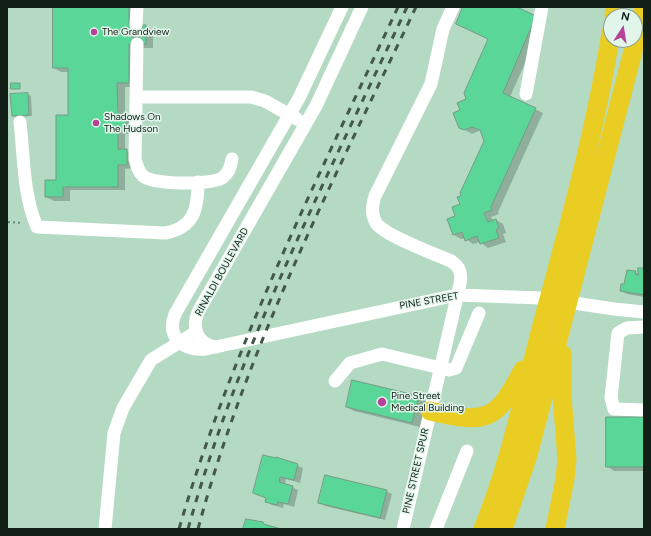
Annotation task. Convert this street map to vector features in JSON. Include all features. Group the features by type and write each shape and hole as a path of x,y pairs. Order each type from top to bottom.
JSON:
{"highway":[{"path":"483,529 562,286 644,10"},
{"path":"562,286 608,48"},
{"path":"430,411 466,418 479,417 497,410 513,389 550,320"},
{"path":"503,529 522,475 550,320"},
{"path":"550,320 561,386 567,458 565,480 555,529"}],"street":[{"path":"136,24 137,7"},
{"name":"RINALDI BOULEVARD","path":"178,342 172,327 175,314 290,115 322,52 342,7"},
{"name":"RINALDI BOULEVARD","path":"196,332 194,322 198,312 306,124 339,60 362,7"},
{"name":"PINE STREET SPUR","path":"403,529 458,295 461,272 456,264 386,232 377,223 372,211 375,196 431,84 443,29 452,7"},
{"path":"526,94 542,7"},
{"path":"137,44 137,168 142,176 150,180 198,182 222,178 227,173 232,159"},
{"path":"136,97 251,97 265,101 306,124"},
{"path":"20,122 29,205 37,228 165,233 176,231 184,227 196,208 198,182"},
{"name":"PINE STREET","path":"217,347 458,295 541,298 614,310 644,312"},
{"path":"335,381 350,363 382,354 449,370 456,368 479,313"},
{"path":"644,327 627,328 618,333 611,398 614,409 644,410"},
{"path":"105,529 113,444 119,416 146,366 157,355 196,332 205,343 217,347"},
{"path":"178,342 186,347 194,349 217,347"},
{"path":"436,529 467,451"}],"path":[{"path":"7,196 7,262"},
{"path":"8,222 22,223"}],"building":[{"path":"53,7 129,7 129,25 146,25 146,44 129,44 129,83 117,83 118,114 126,114 126,131 118,131 118,149 127,149 127,165 118,165 118,187 63,187 63,197 45,197 45,180 56,180 56,115 68,115 68,68 53,68"},
{"path":"463,7 517,7 536,16 503,93 536,108 491,207 492,210 484,213 488,222 496,219 499,228 496,230 499,238 480,244 477,236 465,241 462,232 453,235 447,219 455,216 452,207 460,204 457,197 461,196 460,193 484,141 480,130 472,127 464,130 459,128 453,113 460,110 457,103 466,99 464,93 488,39 456,24"},
{"path":"11,83 20,83 20,89 11,89"},
{"path":"28,93 29,115 12,116 10,94"},
{"path":"638,268 644,268 644,295 620,291 621,284 624,284 627,270 636,271 635,274 638,275"},
{"name":"Pine Street Medical Building","path":"352,380 419,396 412,423 346,407"},
{"path":"606,417 644,417 644,467 606,467"},
{"path":"263,455 276,457 298,464 294,480 280,477 279,482 293,486 288,504 278,502 277,505 265,502 266,498 253,493"},
{"path":"325,475 387,490 380,518 318,503"},
{"path":"246,519 263,522 264,524 281,529 243,529"}],"tunnel":[{"path":"136,25 137,44"}],"railway":[{"path":"179,529 200,461 250,329 278,264 398,7"},
{"path":"188,529 232,394 259,329 316,199 407,7"},
{"path":"198,529 218,461 241,394 267,328 324,199 416,7"}],"place":[{"name":"The Grandview","path":"94,32"},
{"name":"Shadows On The Hudson","path":"96,123"},
{"name":"Pine Street Medical Building","path":"382,402"}]}
